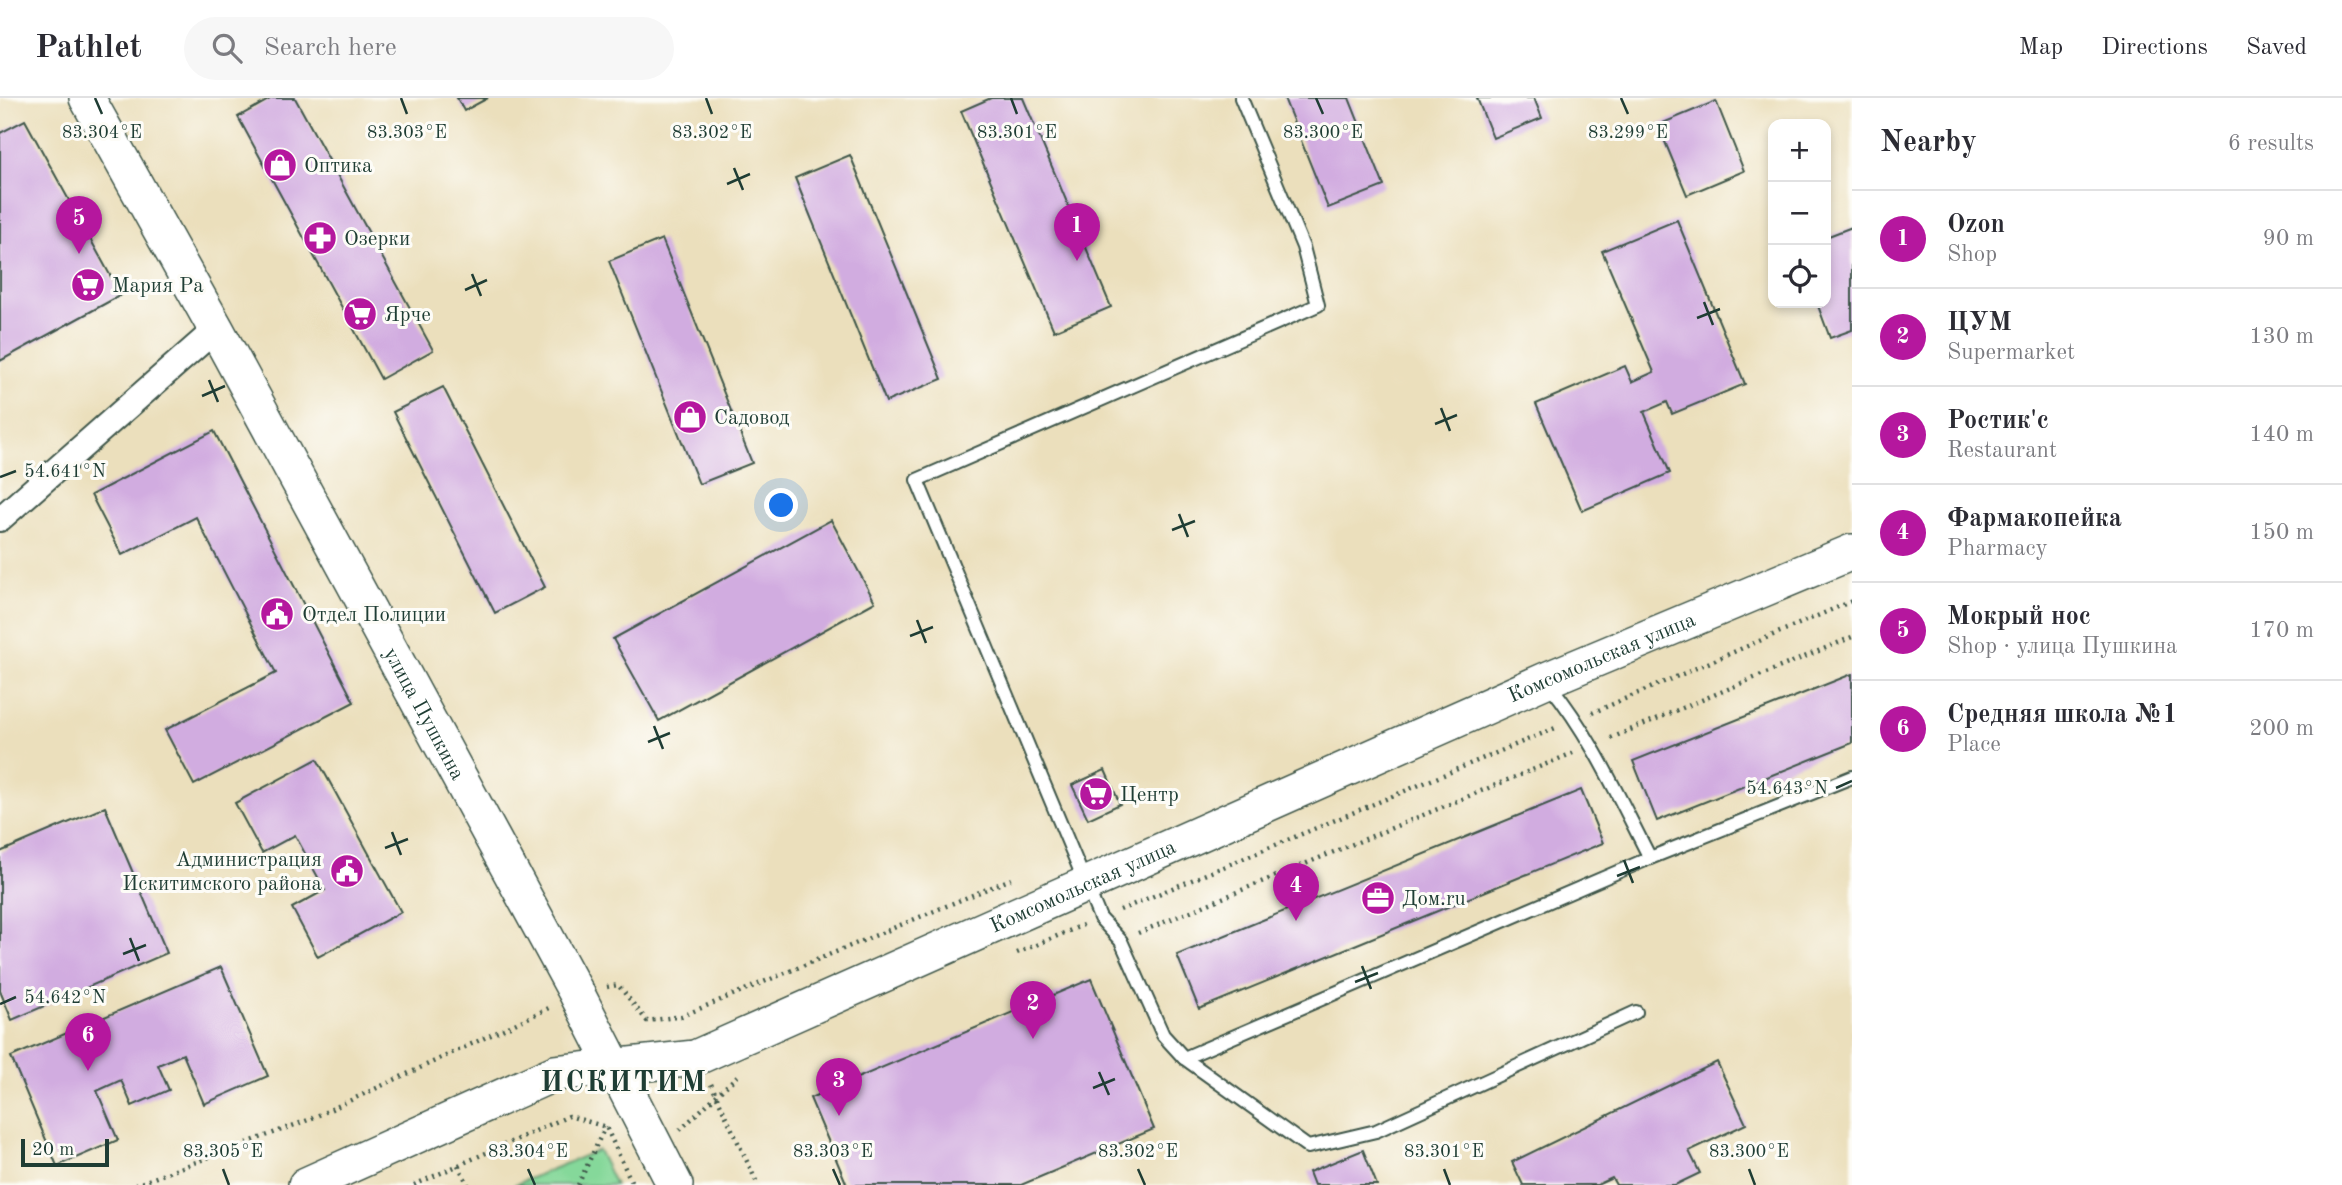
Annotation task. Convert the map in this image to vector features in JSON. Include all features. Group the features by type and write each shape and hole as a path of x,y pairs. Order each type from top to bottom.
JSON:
{"main road":[{"name":"улица Пушкина","path":"88,98 576,994 675,1185"},
{"name":"Комсомольская улица","path":"306,1185 555,1073 695,1058 1088,886 1546,680 1852,552"}],"street":[{"path":"0,519 216,329"}],"lane":[{"path":"1241,98 1303,247 1318,305 917,480 1100,918 1121,941 1163,1035 1184,1058 1308,1147 1376,1132 1636,1012"},
{"path":"1546,680 1577,719 1650,858"},
{"path":"1184,1058 1650,858 1852,777"}],"path":[{"path":"1011,956 1852,601"},
{"path":"1121,941 1852,637"},
{"path":"135,1185 308,1120 576,994 618,985 647,1021 682,1016 1023,874"},
{"path":"682,1016 695,1058 717,1094 758,1185"},
{"path":"717,1094 744,1069"},
{"path":"414,1185 569,1116 606,1127 633,1185"},
{"path":"578,1185 606,1127"},
{"path":"458,1165 468,1185"}],"green space":[{"path":"598,1150 615,1185 514,1185"}],"building":[{"path":"272,98 295,98 433,350 381,379 238,117"},
{"path":"457,98 488,98 464,111"},
{"path":"991,98 1023,98 1111,307 1054,331 961,111"},
{"path":"1284,98 1349,98 1384,186 1328,208"},
{"path":"1477,98 1534,98 1542,118 1493,138"},
{"path":"1716,101 1744,171 1687,195 1658,125"},
{"path":"25,120 121,295 0,361 0,133"},
{"path":"850,155 942,379 886,402 795,178"},
{"path":"1677,220 1745,384 1672,414 1667,402 1644,412 1670,473 1582,511 1536,404 1625,366 1632,382 1654,372 1602,251"},
{"path":"1852,227 1852,330 1830,338 1819,308 1831,308 1831,235"},
{"path":"662,239 752,463 699,484 609,261"},
{"path":"443,387 545,587 495,613 393,412"},
{"name":"Отдел Полиции","path":"214,431 354,702 194,785 165,730 276,673 196,517 122,555 91,495"},
{"path":"831,520 875,602 659,721 613,639"},
{"path":"1852,674 1852,743 1657,821 1633,761"},
{"name":"Администрация Искитимского района","path":"317,759 401,912 318,957 292,908 325,890 295,835 262,853 235,803"},
{"name":"Центр","path":"1105,770 1120,804 1088,819 1072,785"},
{"path":"1581,790 1603,843 1199,1009 1177,955"},
{"path":"105,807 167,953 12,1020 0,991 0,852"},
{"path":"221,967 268,1076 204,1104 183,1054 158,1065 169,1090 132,1106 121,1080 97,1091 118,1140 57,1166 11,1057"},
{"path":"1091,979 1154,1129 1021,1185 847,1185 810,1098"},
{"path":"1717,1062 1746,1124 1689,1151 1700,1173 1675,1185 1616,1185 1612,1178 1597,1185 1523,1185 1512,1162"},
{"path":"1363,1150 1377,1185 1314,1185 1309,1172"}],"place":[{"name":"Оптика","path":"280,165"},
{"name":"Озерки","path":"320,238"},
{"name":"Мокрый нос","path":"79,254"},
{"name":"Ozon","path":"1077,261"},
{"name":"Мария Ра","path":"88,285"},
{"name":"Ярче","path":"360,314"},
{"name":"Садовод","path":"690,417"},
{"name":"Отдел Полиции","path":"277,614"},
{"name":"Центр","path":"1096,794"},
{"name":"Администрация Искитимского района","path":"347,871"},
{"name":"Дом.ru","path":"1378,898"},
{"name":"Фармакопейка","path":"1296,921"},
{"name":"ЦУМ","path":"1033,1039"},
{"name":"Средняя школа №1","path":"88,1071"},
{"name":"Ростик'с","path":"839,1116"}],"district":[{"name":"ИСКИТИМ","path":"624,1081"}]}
